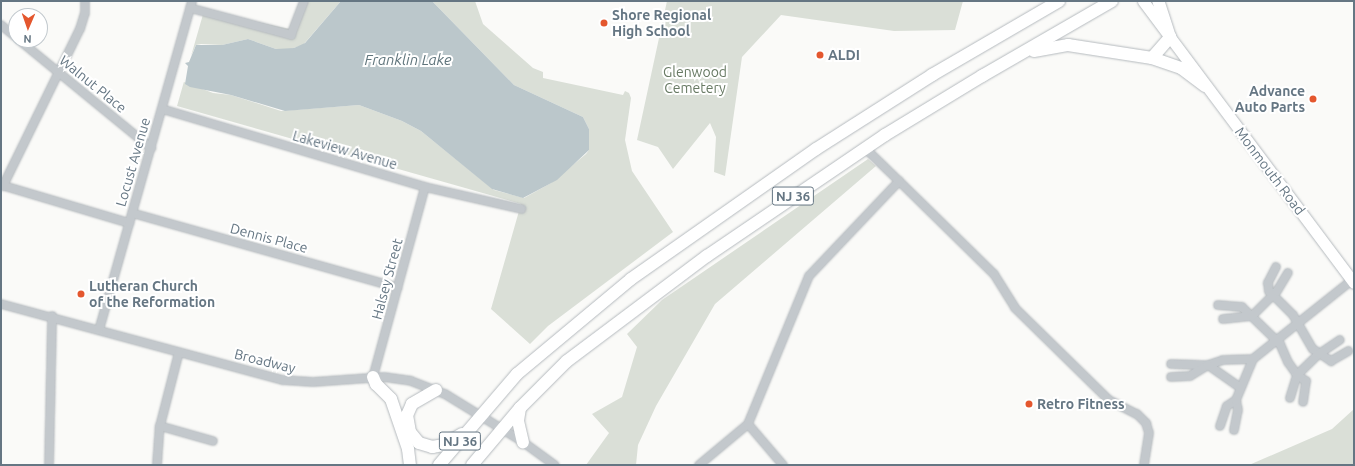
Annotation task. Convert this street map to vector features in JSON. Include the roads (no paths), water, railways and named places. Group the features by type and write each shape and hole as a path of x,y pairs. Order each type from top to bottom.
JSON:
{"highway":[{"name":"NJ 36","path":"439,465 480,415 525,366 621,287 677,245 887,103 1059,1"},
{"name":"NJ 36","path":"472,465 520,408 567,361 628,313 758,220 865,148 1112,1"},
{"path":"1152,58 1170,38 1158,1"},
{"path":"1019,55 1068,45 1152,58 1181,68 1205,86"},
{"path":"373,377 391,399 408,449 410,465"},
{"path":"436,390 415,400 409,409 408,427 415,439 426,445 439,446 468,431"},
{"path":"520,408 518,421 523,442"}],"main road":[{"name":"Monmouth Road","path":"1143,1 1205,86 1353,281"}],"street":[{"path":"85,1 82,24 2,185 129,223"},
{"path":"191,5 291,35 304,1"},
{"name":"Locust Avenue","path":"99,330 191,5"},
{"name":"Walnut Place","path":"29,48 151,148"},
{"name":"Lakeview Avenue","path":"162,109 425,187 522,209"},
{"path":"865,148 994,274 1015,308 1109,400 1137,414 1146,423 1150,433 1144,465"},
{"path":"699,465 748,424 808,276 899,181"},
{"name":"Halsey Street","path":"373,377 425,187"},
{"name":"Dennis Place","path":"132,213 398,288"},
{"path":"1276,267 1268,286 1274,296 1293,314 1310,345 1318,354 1331,361 1348,351"},
{"path":"1223,319 1252,316 1274,296 1288,273"},
{"path":"1234,430 1238,410 1236,400 1253,358 1297,322 1353,281"},
{"name":"Broadway","path":"1,304 52,316 179,352 294,382 373,377 397,378 436,390 523,442 555,465"},
{"path":"1218,305 1242,307 1275,339 1297,375 1307,383 1303,402"},
{"path":"49,465 52,316"},
{"path":"1290,398 1297,375 1318,354 1340,340"},
{"path":"157,465 160,426 179,352"},
{"path":"1171,377 1190,376 1208,365 1223,360 1253,358"},
{"path":"1171,364 1208,365 1240,387"},
{"path":"1220,426 1226,406 1236,400"},
{"path":"748,424 783,465"},
{"path":"160,426 213,441"}],"water":[{"name":"Franklin Lake","path":"341,1 432,1 514,85 583,117 589,129 589,150 557,180 523,198 492,189 421,131 402,121 359,105 285,111 231,95 190,87 185,84 188,66 185,63 189,62 196,45 222,45 248,39 276,49 294,48 305,43"}],"place":[{"name":"Shore Regional High School","path":"604,23"},
{"name":"ALDI","path":"820,55"},
{"name":"Advance Auto Parts","path":"1313,99"},
{"name":"Lutheran Church of the Reformation","path":"81,294"},
{"name":"Retro Fitness","path":"1029,404"}],"park label":[{"name":"Glenwood Cemetery","path":"695,80"}]}
